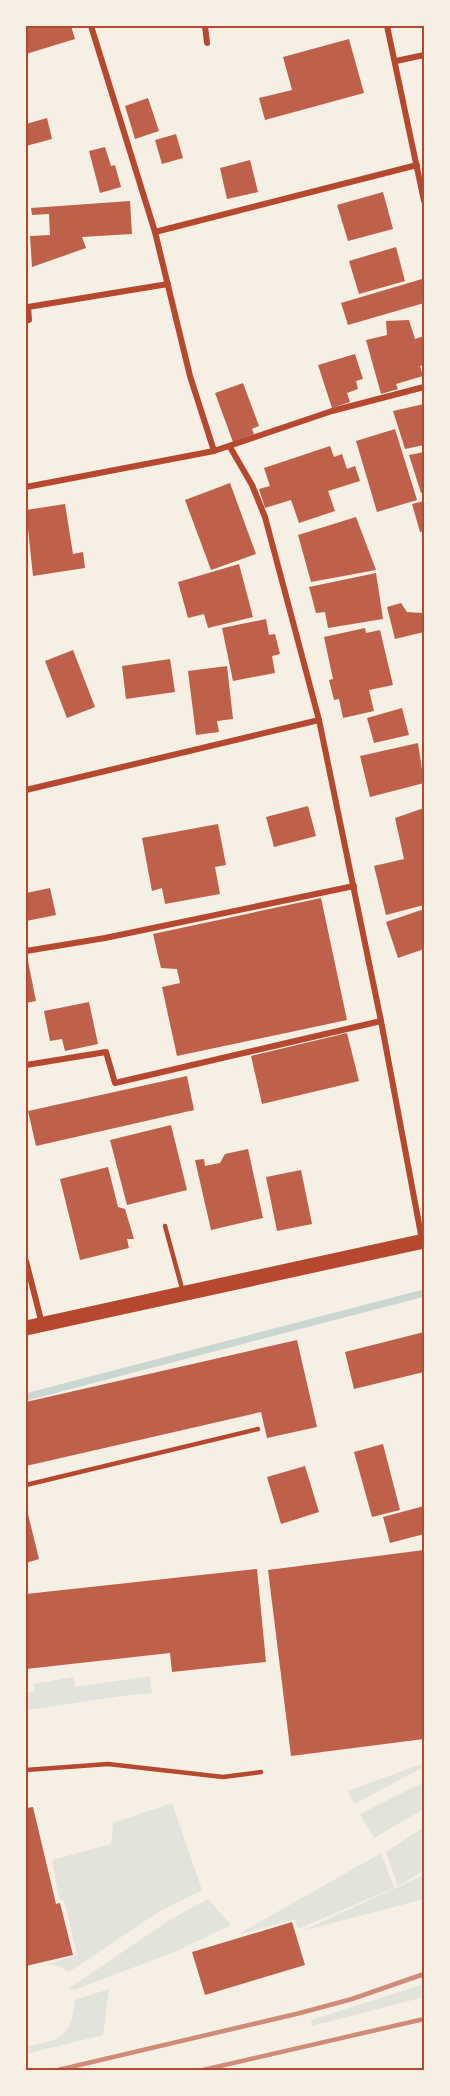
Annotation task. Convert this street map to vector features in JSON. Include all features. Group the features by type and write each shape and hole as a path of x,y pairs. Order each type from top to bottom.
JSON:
{"main road":[{"path":"26,1329 423,1241"}],"street":[{"path":"91,26 155,232 190,376 214,451"},
{"path":"205,26 207,43"},
{"path":"387,26 424,201"},
{"path":"396,61 424,55"},
{"path":"155,232 417,165"},
{"path":"26,321 29,320 28,307 168,284"},
{"path":"26,487 230,447 332,411 424,387"},
{"path":"230,447 252,485 265,518 319,720 381,1021 423,1241"},
{"path":"26,790 319,720"},
{"path":"26,951 105,938 354,886"},
{"path":"26,1065 106,1052 115,1083 381,1021"},
{"path":"26,1261 42,1324"}],"lane":[{"path":"165,1226 183,1294"},
{"path":"26,1485 258,1429"},
{"path":"26,1770 108,1764 223,1777 261,1772"}],"shaded area":[{"path":"150,1676 152,1693 26,1710 26,1693 35,1691 34,1684 73,1677 75,1687"},
{"path":"424,1763 424,1767 354,1804 348,1791"},
{"path":"424,1782 424,1809 374,1838 360,1814"},
{"path":"172,1803 202,1890 160,1911 69,1972 56,1965 46,1965 77,1955 64,1900 59,1899 52,1860 111,1844 113,1823"},
{"path":"424,1827 424,1871 398,1886 386,1852"},
{"path":"381,1853 394,1888 298,1929 295,1919 237,1935"},
{"path":"424,1875 424,1899 302,1931"},
{"path":"208,1899 231,1925 177,1951 74,1990 68,1989 171,1919"},
{"path":"424,1984 424,1997 312,2026 311,2020"},
{"path":"109,1989 103,2035 26,2054 26,2046 48,2042 62,2035 71,2022 75,2000"}],"building":[{"path":"26,26 71,26 75,39 26,54"},
{"path":"349,39 364,93 265,120 259,98 292,90 283,57"},
{"path":"148,98 159,131 135,139 125,106"},
{"path":"47,118 52,139 26,146 26,124"},
{"path":"176,134 183,158 162,164 155,140"},
{"path":"105,147 111,166 115,165 121,187 100,193 89,151"},
{"path":"250,160 258,192 227,199 220,168"},
{"path":"383,192 393,229 348,241 337,205"},
{"path":"130,201 132,234 82,237 86,248 32,267 30,236 50,235 49,214 32,215 31,208"},
{"path":"396,247 405,281 359,294 349,261"},
{"path":"422,279 424,303 348,325 341,303"},
{"path":"409,320 415,339 424,336 424,365 420,366 423,376 396,384 398,389 381,394 366,340 387,335 386,321"},
{"path":"355,354 363,379 356,381 358,389 347,393 350,402 332,408 318,365"},
{"path":"243,383 259,426 252,429 254,434 233,442 215,393"},
{"path":"424,404 424,445 405,449 393,411"},
{"path":"395,429 417,500 377,512 356,441"},
{"path":"330,446 334,457 342,454 347,469 355,466 360,481 328,491 335,511 299,523 291,500 265,508 259,489 270,486 264,468"},
{"path":"424,452 424,492 421,493 409,455"},
{"path":"230,483 256,554 211,570 185,500"},
{"path":"424,501 424,531 420,532 412,504"},
{"path":"65,504 73,554 83,552 85,568 33,576 26,510"},
{"path":"356,517 376,570 311,582 298,535"},
{"path":"239,564 253,617 208,628 204,614 188,618 178,582"},
{"path":"376,573 383,619 328,628 325,612 316,613 309,587"},
{"path":"424,600 424,632 395,639 387,607 401,603 407,612 422,613"},
{"path":"266,619 269,635 275,634 280,654 272,656 275,673 233,681 222,628"},
{"path":"365,628 366,633 380,630 393,685 369,690 374,711 343,718 339,699 334,700 329,680 333,679 324,637"},
{"path":"73,650 95,707 67,718 45,661"},
{"path":"170,659 175,692 126,699 122,666"},
{"path":"227,666 233,719 217,721 219,732 196,735 188,671"},
{"path":"402,708 409,735 374,743 367,718"},
{"path":"418,743 424,783 370,797 360,756"},
{"path":"308,806 316,836 274,847 266,817"},
{"path":"424,808 424,905 386,915 374,866 404,859 395,818"},
{"path":"218,824 226,865 215,867 220,894 165,904 162,888 152,891 142,838"},
{"path":"50,888 56,915 26,921 26,893"},
{"path":"321,898 347,1020 177,1056 162,987 180,983 177,969 161,968 153,934"},
{"path":"424,909 424,949 398,958 386,922"},
{"path":"26,956 36,1001 26,1003"},
{"path":"89,1002 98,1044 65,1051 62,1039 50,1041 44,1011"},
{"path":"347,1033 359,1081 262,1104 251,1056"},
{"path":"187,1076 194,1110 36,1146 28,1111"},
{"path":"171,1125 187,1190 127,1205 110,1140"},
{"path":"248,1149 263,1218 211,1230 195,1160 204,1159 205,1166 220,1163 225,1154"},
{"path":"108,1167 118,1207 125,1209 134,1239 127,1239 129,1248 80,1260 60,1179"},
{"path":"301,1170 312,1224 277,1231 266,1177"},
{"path":"424,1332 424,1372 354,1389 345,1352"},
{"path":"297,1340 317,1427 267,1438 261,1412 26,1466 26,1402"},
{"path":"383,1444 400,1510 372,1517 354,1452"},
{"path":"305,1466 319,1512 281,1524 267,1477"},
{"path":"26,1506 39,1559 26,1563"},
{"path":"424,1506 424,1534 390,1543 383,1517"},
{"path":"424,1550 424,1739 291,1756 268,1570"},
{"path":"257,1569 266,1662 172,1672 170,1653 26,1669 26,1594"},
{"path":"33,1807 56,1904 60,1903 73,1955 26,1966 26,1808"},
{"path":"292,1922 305,1965 205,1995 192,1952"}],"waterway":[{"path":"26,1397 424,1293"}],"railway":[{"path":"58,2070 300,2013 352,1999 424,1974"},
{"path":"203,2070 424,2019"}]}
